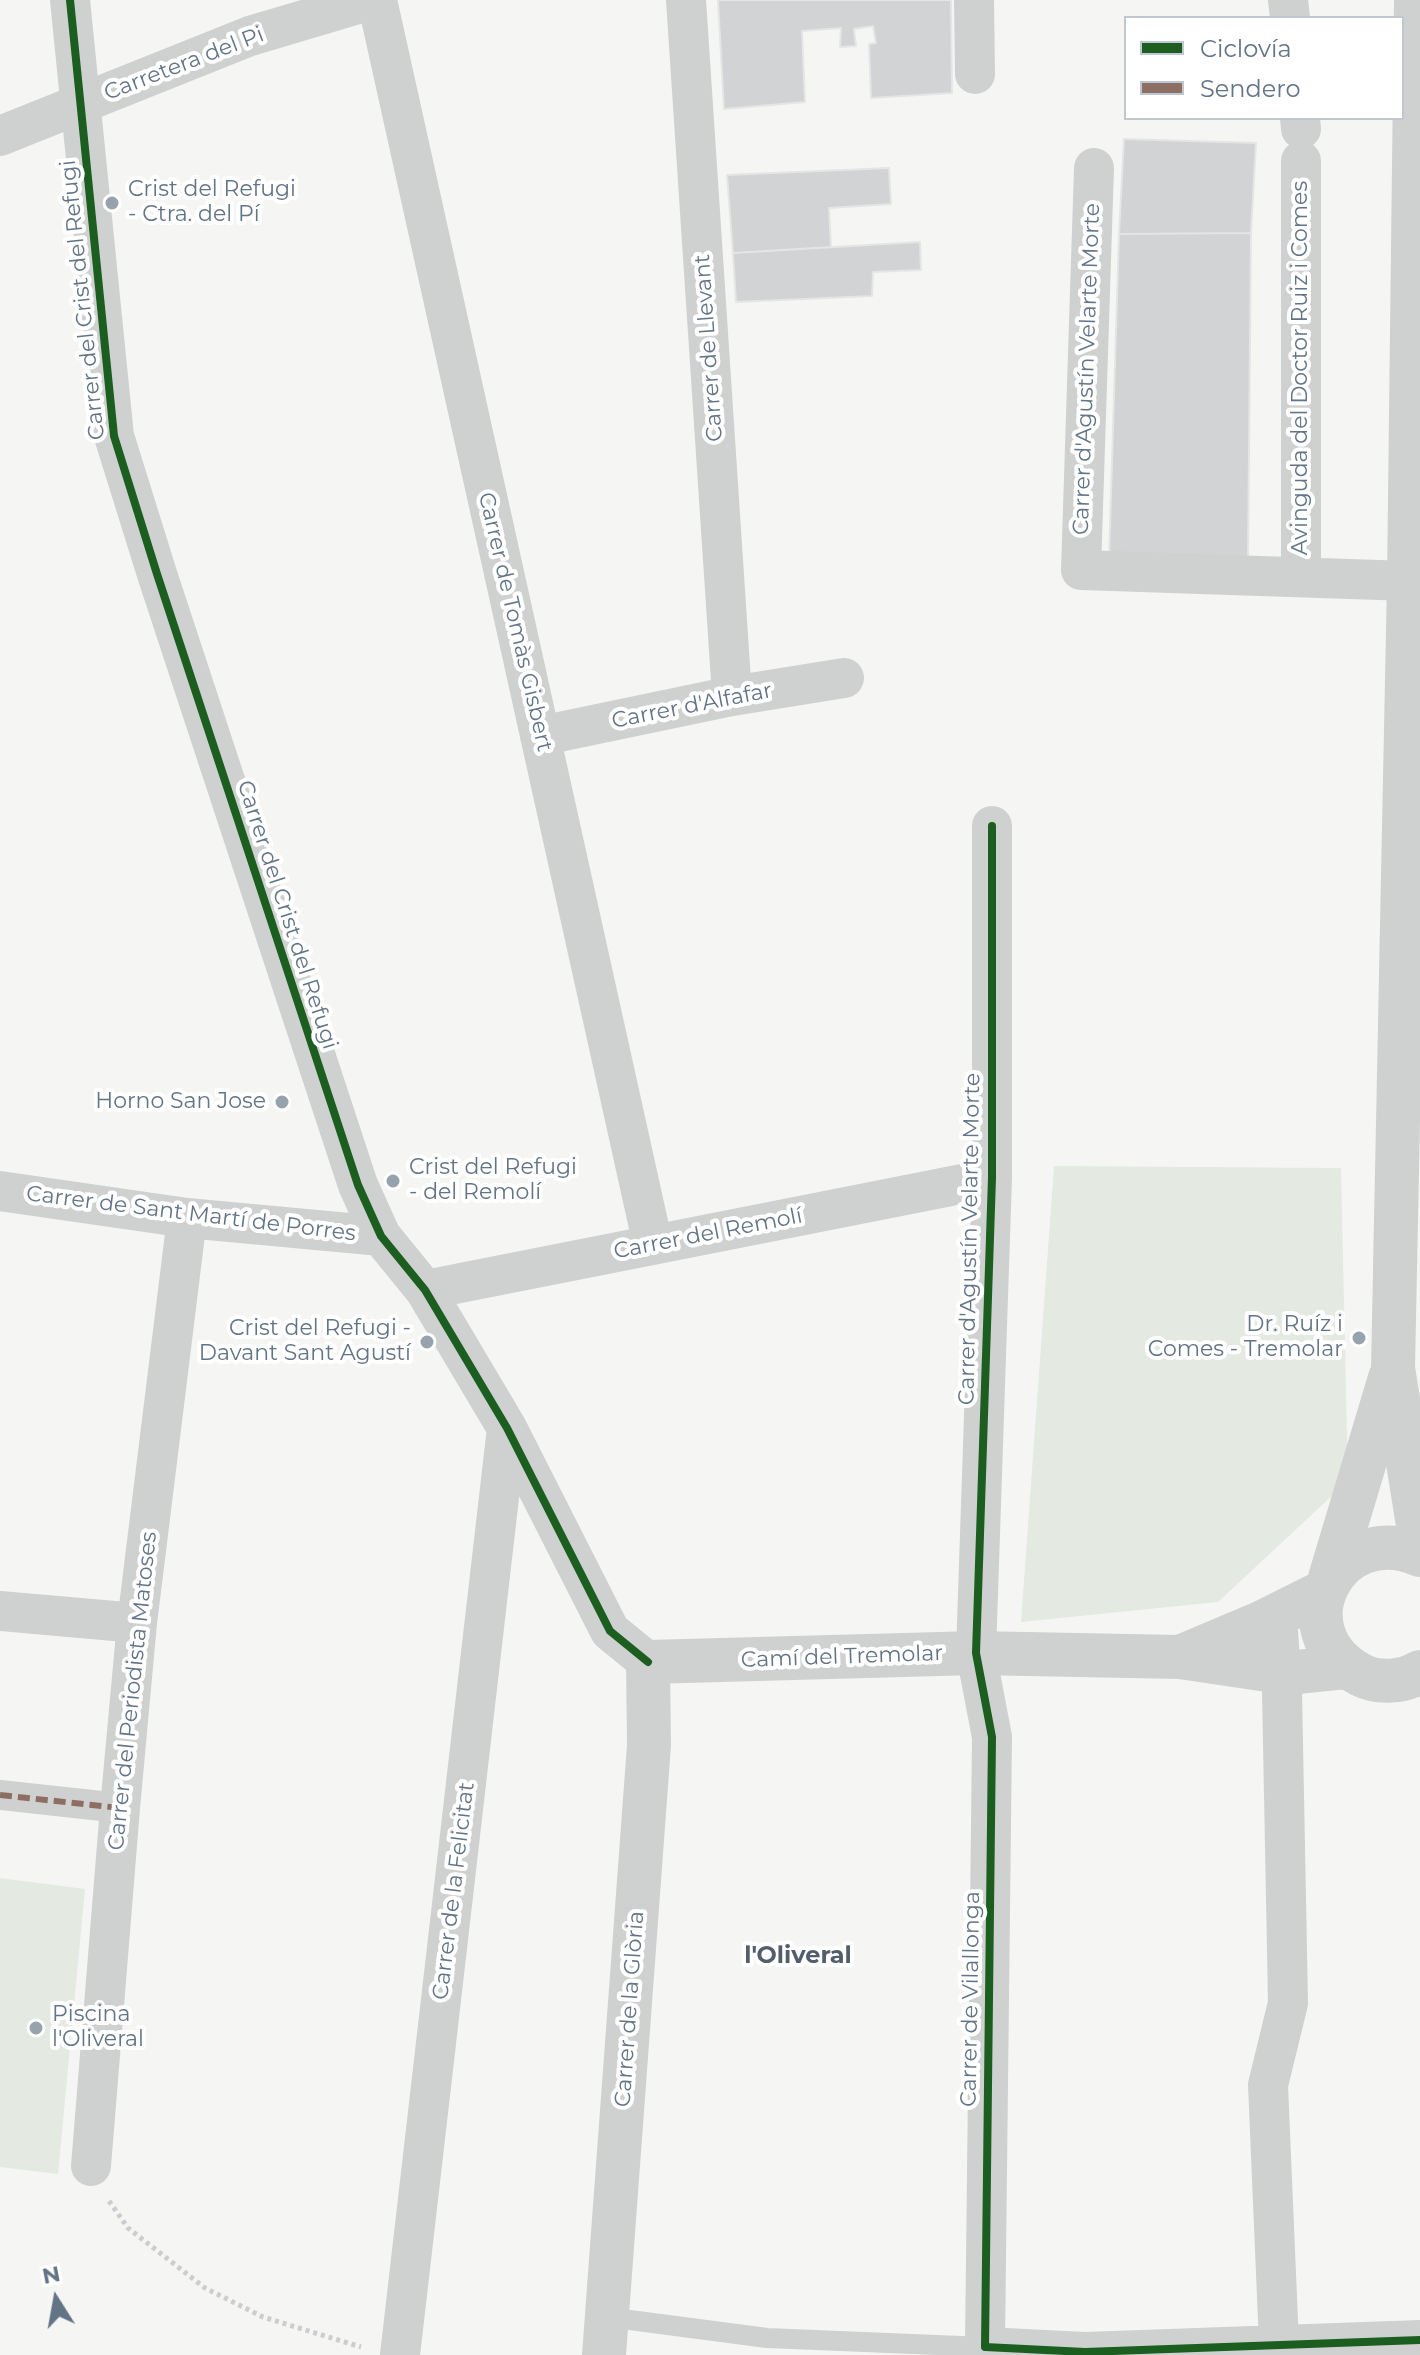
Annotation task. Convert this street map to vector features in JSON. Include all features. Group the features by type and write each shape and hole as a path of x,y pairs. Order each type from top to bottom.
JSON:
{"street":[{"name":"Carrer del Crist del Refugi","path":"70,0 114,436 343,1143 381,1236 425,1290 507,1428 610,1631 648,1662"},
{"name":"Carretera del Pi","path":"0,136 250,36 374,0"},
{"name":"Carrer de Tomàs Gisbert","path":"374,0 653,1245"},
{"name":"Carrer de Llevant","path":"686,0 732,696"},
{"path":"974,0 975,74"},
{"path":"1416,0 1409,581 1393,1368 1420,1526"},
{"name":"Avinguda del Doctor Ruiz i Comes","path":"1301,136 1301,576"},
{"name":"Carrer d'Agustín Velarte Morte","path":"1094,168 1081,570 1301,576"},
{"path":"1301,576 1409,581"},
{"name":"Carrer d'Alfafar","path":"540,736 732,696 844,678"},
{"name":"Carrer d'Agustín Velarte Morte","path":"976,1653 992,1178 992,826"},
{"name":"Carrer del Remolí","path":"425,1290 992,1178"},
{"name":"Carrer de Sant Martí de Porres","path":"0,1191 187,1218 381,1236"},
{"name":"Carrer del Periodista Matoses","path":"91,2166 137,1623 187,1218"},
{"path":"1393,1368 1321,1600 1320,1626 1329,1649 1345,1667 1367,1678 1392,1681 1419,1674"},
{"name":"Carrer de la Felicitat","path":"388,2353 507,1428"},
{"name":"Camí del Tremolar","path":"1180,1657 1277,1616 1328,1584 1347,1560 1370,1549 1394,1547 1420,1555"},
{"path":"0,1611 137,1623"},
{"path":"1277,1616 1282,1681 1288,2003 1268,2085 1279,2344"},
{"name":"Camí del Tremolar","path":"648,1662 976,1653 1180,1657 1282,1681 1288,1673 1345,1667"},
{"name":"Carrer de Vilallonga","path":"976,1653 992,1737 985,2347"},
{"name":"Carrer de la Glòria","path":"606,2336 649,1745 648,1662"},
{"path":"0,1795 120,1808"},
{"path":"985,2347 1084,2354 1420,2340"}],"lane":[{"path":"606,2336 767,2338 985,2347"}],"path":[{"path":"91,2166 97,2184 128,2228 205,2288 263,2317 388,2353"}],"shaded area":[{"path":"1054,1166 1341,1168 1348,1481 1218,1602 1021,1622"},
{"name":"Piscina l'Oliveral","path":"0,1878 85,1889 58,2174 0,2167"}],"building":[{"path":"718,0 951,0 952,93 871,98 869,44 876,43 873,26 854,29 856,46 840,47 841,28 802,31 805,102 724,109"},
{"path":"1124,139 1256,143 1251,233 1119,234"},
{"path":"889,168 891,204 829,208 831,247 733,253 727,175"},
{"path":"1251,233 1248,558 1109,558 1119,234"},
{"path":"920,242 921,270 873,272 872,296 736,302 733,253"}],"marked path":[{"path":"0,1795 120,1808"}],"cycle path":[{"path":"70,0 114,436 358,1185 381,1236 425,1290 507,1428 610,1631 648,1662"},
{"path":"992,826 992,1178 976,1653 992,1737 985,2347 1085,2352 1420,2340"}],"place":[{"name":"Crist del Refugi - Ctra. del Pí","path":"112,203"},
{"name":"Horno San Jose","path":"282,1102"},
{"name":"Crist del Refugi - del Remolí","path":"393,1181"},
{"name":"Dr. Ruíz i Comes - Tremolar","path":"1359,1338"},
{"name":"Crist del Refugi - Davant Sant Agustí","path":"427,1342"},
{"name":"Piscina l'Oliveral","path":"36,2028"}],"district":[{"name":"l'Oliveral","path":"798,1956"}]}
